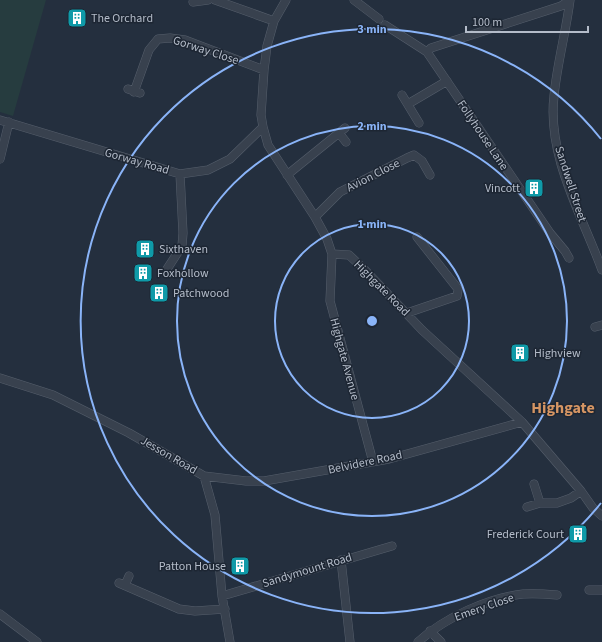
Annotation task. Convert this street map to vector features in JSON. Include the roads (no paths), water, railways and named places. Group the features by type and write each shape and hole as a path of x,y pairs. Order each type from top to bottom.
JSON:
{"street":[{"path":"193,2 208,0"},
{"path":"215,0 274,21"},
{"path":"286,0 274,21 267,46 261,115 263,127 268,144 315,217 327,239 332,254"},
{"name":"Follyhouse Lane","path":"354,0 382,22 427,52 546,227 569,258"},
{"path":"427,52 431,48 561,6 570,0 574,0"},
{"name":"Sandwell Street","path":"570,0 554,96 555,132 559,156 602,270"},
{"name":"Gorway Close","path":"134,91 148,50 158,39 170,38 185,40 264,70"},
{"path":"408,104 447,81"},
{"path":"402,95 419,123"},
{"name":"Gorway Road","path":"0,120 180,174 208,170 230,159 263,127"},
{"path":"0,159 9,122"},
{"path":"287,175 342,131 346,142"},
{"name":"Avion Close","path":"315,217 340,192 414,155 422,161 430,175"},
{"path":"167,269 182,246 183,233 180,174"},
{"path":"407,313 457,296 458,294 458,289 417,238"},
{"name":"Highgate Road","path":"332,254 349,255 422,330 522,422 581,491 593,508 602,516"},
{"name":"Highgate Avenue","path":"332,254 330,301 373,462"},
{"name":"Jesson Road","path":"0,378 53,395 129,433 204,476 215,515 222,596 226,610 230,642"},
{"name":"Belvidere Road","path":"204,476 246,481 264,481 373,462 522,422"},
{"path":"534,484 540,503"},
{"path":"527,507 540,503 557,503 571,498 581,491"},
{"name":"Sandymount Road","path":"222,596 392,546"},
{"path":"341,560 350,642"},
{"path":"129,576 122,584 179,609 195,611 226,610"},
{"path":"589,590 602,590"},
{"name":"Emery Close","path":"418,642 430,631 461,613 505,598 524,594 557,595"},
{"path":"0,614 37,642"},
{"path":"430,631 441,642"}],"place":[{"name":"The Orchard","path":"77,18"},
{"name":"Vincott","path":"534,188"},
{"name":"Sixthaven","path":"145,249"},
{"name":"Foxhollow","path":"143,273"},
{"name":"Patchwood","path":"159,293"},
{"name":"Highview","path":"520,353"},
{"name":"Frederick Court","path":"578,534"},
{"name":"Patton House","path":"240,566"}],"district":[{"name":"Highgate","path":"563,407"}]}
